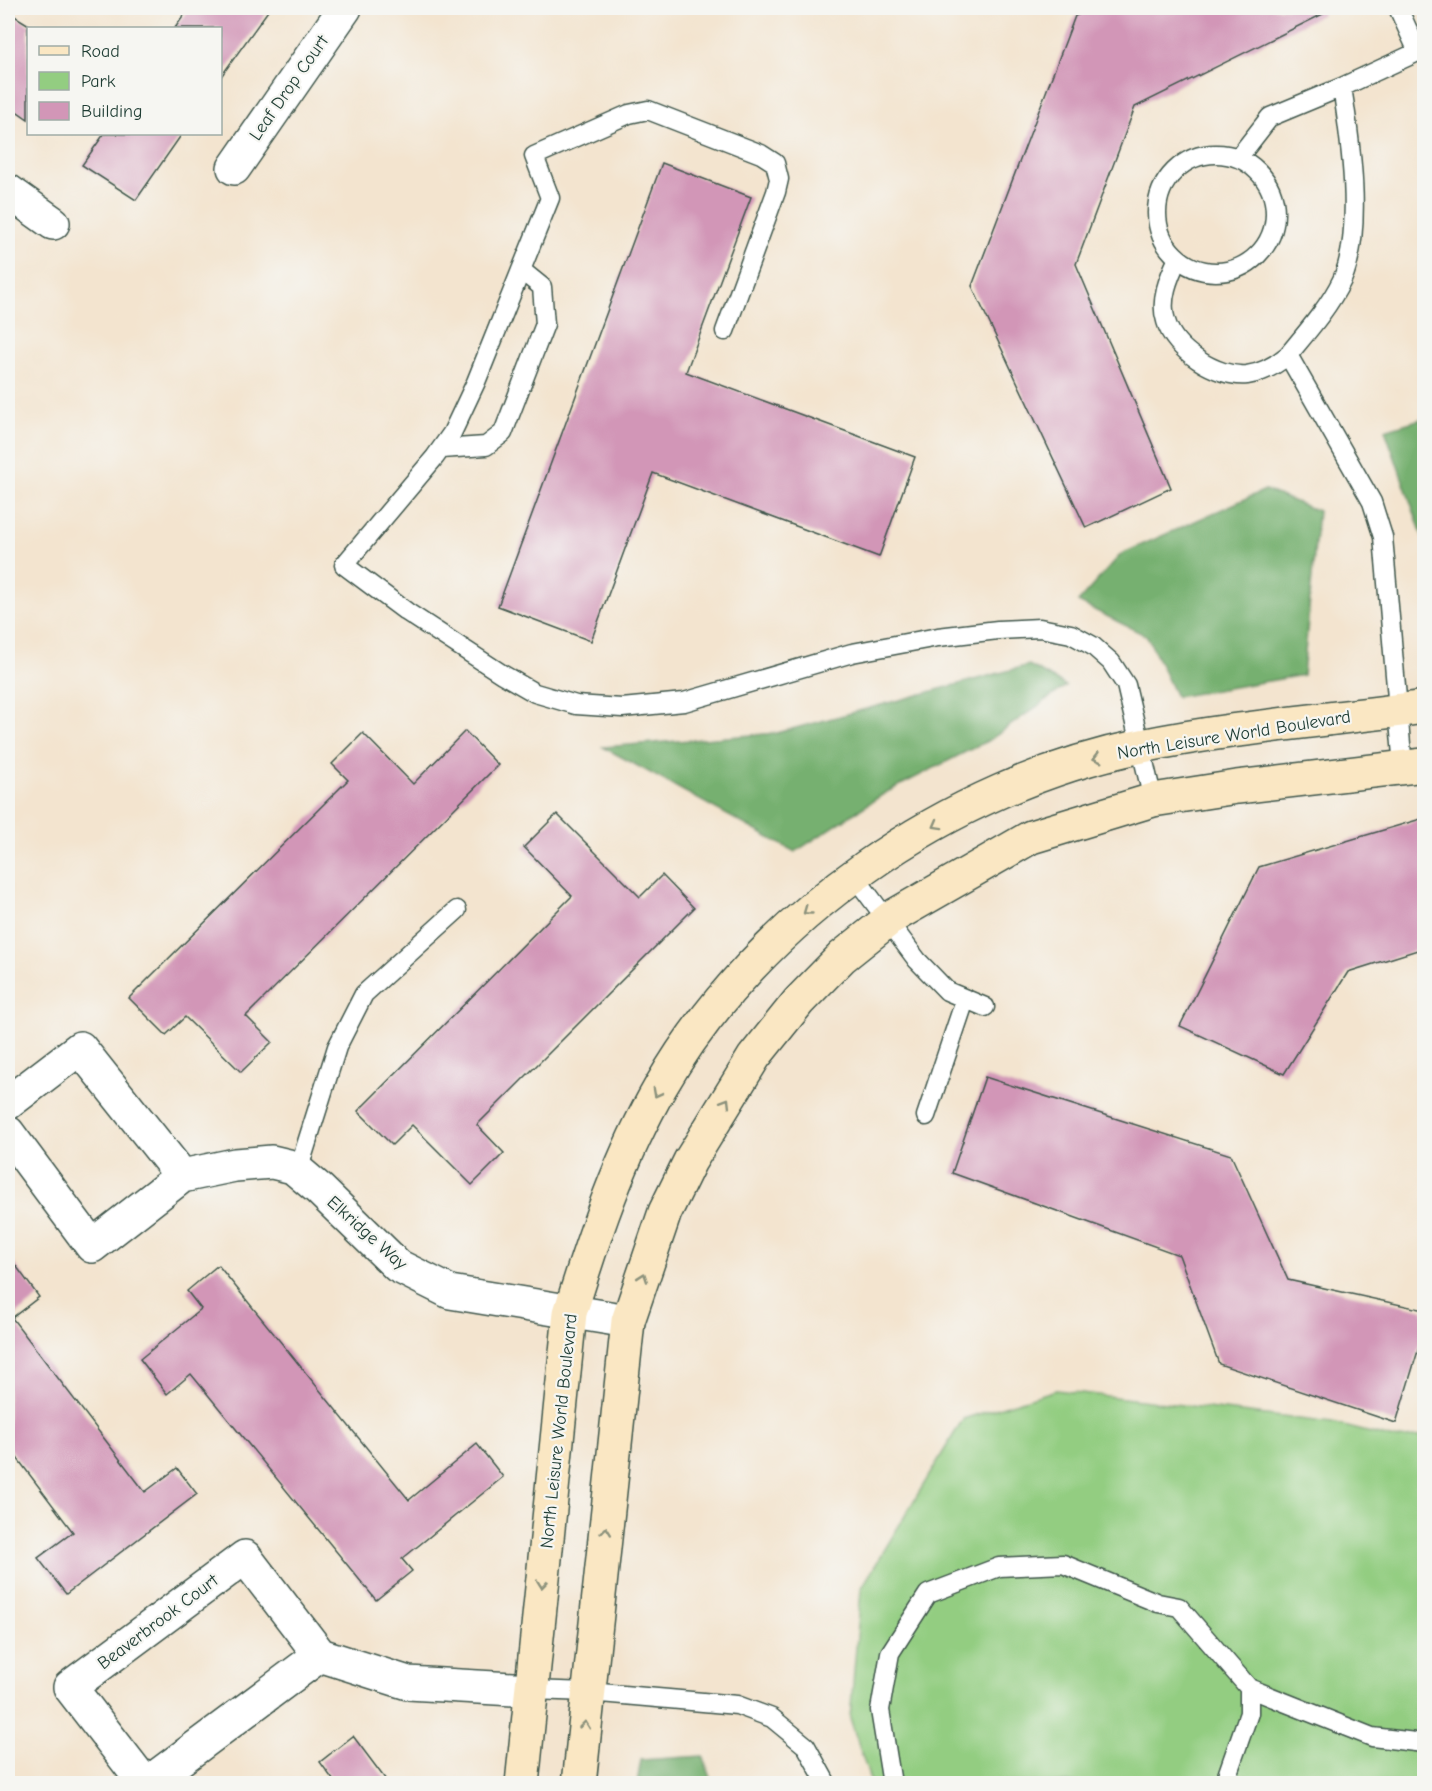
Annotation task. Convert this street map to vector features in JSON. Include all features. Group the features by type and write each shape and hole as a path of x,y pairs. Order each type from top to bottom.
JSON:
{"street":[{"name":"Leaf Drop Court","path":"234,168 345,8"},
{"path":"8,191 53,223"},
{"name":"North Leisure World Boulevard","path":"522,1784 570,1313 588,1252 632,1139 662,1084 700,1024 748,967 799,917 899,846 1011,787 1073,765 1140,746 1411,709"},
{"path":"579,1784 628,1321 665,1212 690,1161 754,1057 799,1001 842,957 886,921 979,865 1031,837 1153,800 1237,787 1414,766"},
{"path":"8,1103 80,1048 182,1176"},
{"name":"Elkridge Way","path":"8,1133 92,1246 182,1176 235,1165 272,1162 293,1167 319,1188 398,1266 450,1292 628,1321"},
{"name":"Beaverbrook Court","path":"245,1557 320,1655 146,1784 70,1687 245,1557"},
{"path":"320,1655 408,1683 531,1690"}],"lane":[{"path":"1238,158 1270,117 1421,51 1398,8"},
{"path":"1178,258 1165,293 1165,321 1178,344 1221,371 1246,375 1274,367 1288,355 1318,319 1342,279 1351,239 1351,162 1342,87"},
{"path":"725,331 776,192 779,179 775,163 761,154 648,110 629,114 534,156 550,198 476,382 452,433 344,565 407,612 535,693 576,705 622,708 684,702 852,653 938,637 1040,628 1071,634 1093,646 1111,662 1126,685 1153,800"},
{"path":"1220,154 1238,158 1255,168 1268,184 1275,203 1275,224 1267,243 1254,259 1236,269 1216,273 1196,269 1178,258 1166,245 1159,227 1158,209 1161,191 1171,175 1185,163 1202,156 1220,154"},
{"path":"441,448 486,446 503,433 545,324 542,287 521,270"},
{"path":"1288,355 1372,502 1383,537 1411,709 1414,766"},
{"path":"855,877 886,921 947,991 985,1007"},
{"path":"298,1171 337,1047 364,994 457,910"},
{"path":"926,1116 965,1000"},
{"path":"892,1784 880,1710 890,1653 928,1594 999,1568 1063,1564 1158,1603 1179,1607 1249,1688 1372,1737 1425,1743"},
{"path":"1224,1784 1249,1713 1249,1688"},
{"path":"531,1690 589,1692 737,1705 772,1718 806,1746 827,1784"}],"green space":[{"path":"1424,418 1424,540 1385,430"},
{"path":"1265,490 1318,511 1303,675 1176,697 1147,636 1078,602 1121,554"},
{"path":"1029,665 1066,686 991,739 885,793 795,852 603,747 777,733"},
{"path":"1056,1390 1332,1423 1395,1439 1424,1436 1424,1783 871,1783 850,1718 861,1589 963,1419"},
{"path":"703,1756 713,1783 637,1783 641,1760"}],"building":[{"path":"189,8 270,8 222,75 222,27 176,27"},
{"path":"1094,8 1319,8 1323,14 1135,107 1076,264 1171,488 1086,528 972,286 1075,16"},
{"path":"8,12 32,27 27,27 27,118 8,105"},
{"path":"103,135 181,135 136,200 82,165"},
{"path":"662,163 751,197 686,372 915,457 879,557 653,473 591,641 498,606"},
{"path":"465,731 498,765 246,1016 272,1042 241,1072 185,1017 166,1035 129,998 348,780 332,764 363,733 413,784"},
{"path":"557,814 640,897 662,875 694,908 477,1125 504,1153 472,1185 412,1125 392,1145 358,1111 572,896 524,847"},
{"path":"1424,818 1424,948 1348,972 1284,1074 1180,1026 1259,867"},
{"path":"985,1077 1231,1155 1288,1280 1424,1310 1424,1331 1396,1423 1219,1364 1179,1255 952,1173"},
{"path":"8,1255 39,1297 12,1318 145,1492 177,1468 197,1494 66,1594 38,1558 73,1532 8,1446"},
{"path":"218,1265 409,1500 477,1444 503,1477 402,1559 412,1571 376,1600 191,1374 167,1394 140,1359 201,1309 187,1291"},
{"path":"353,1736 389,1784 336,1784 320,1762"}]}
